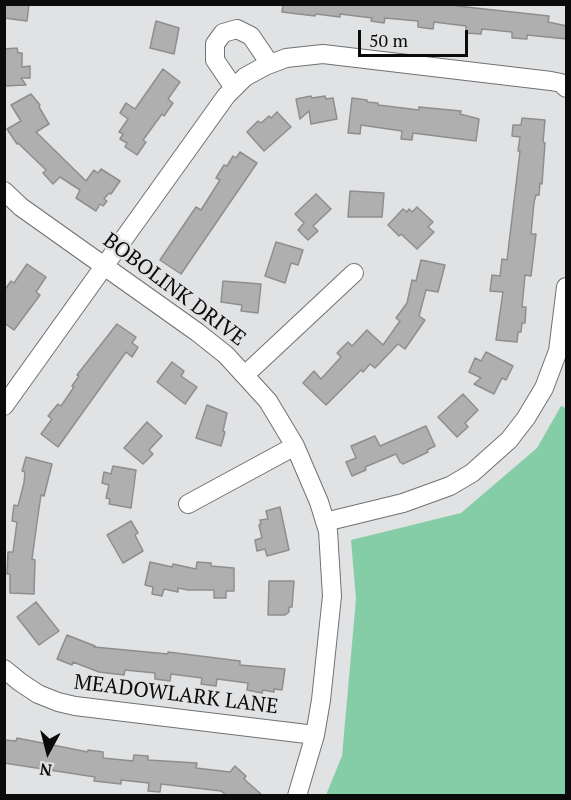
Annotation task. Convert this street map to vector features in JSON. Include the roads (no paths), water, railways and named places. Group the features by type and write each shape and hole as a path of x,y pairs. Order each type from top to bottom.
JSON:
{"street":[{"path":"234,88 215,60 215,44 223,33 237,29 251,36 270,64"},
{"path":"4,406 226,96 245,77 286,58 323,54 551,81 561,83 567,88"},
{"name":"BOBOLINK DRIVE","path":"4,191 21,207 226,355 246,374 268,401 295,446 319,502 328,531 332,596 315,735 297,795"},
{"path":"246,374 354,273"},
{"path":"325,522 403,503 450,486 472,473 503,446 526,418 544,388 558,351 567,287"},
{"path":"188,504 295,446"},
{"name":"MEADOWLARK LANE","path":"7,676 38,694 75,706 315,735"}]}
